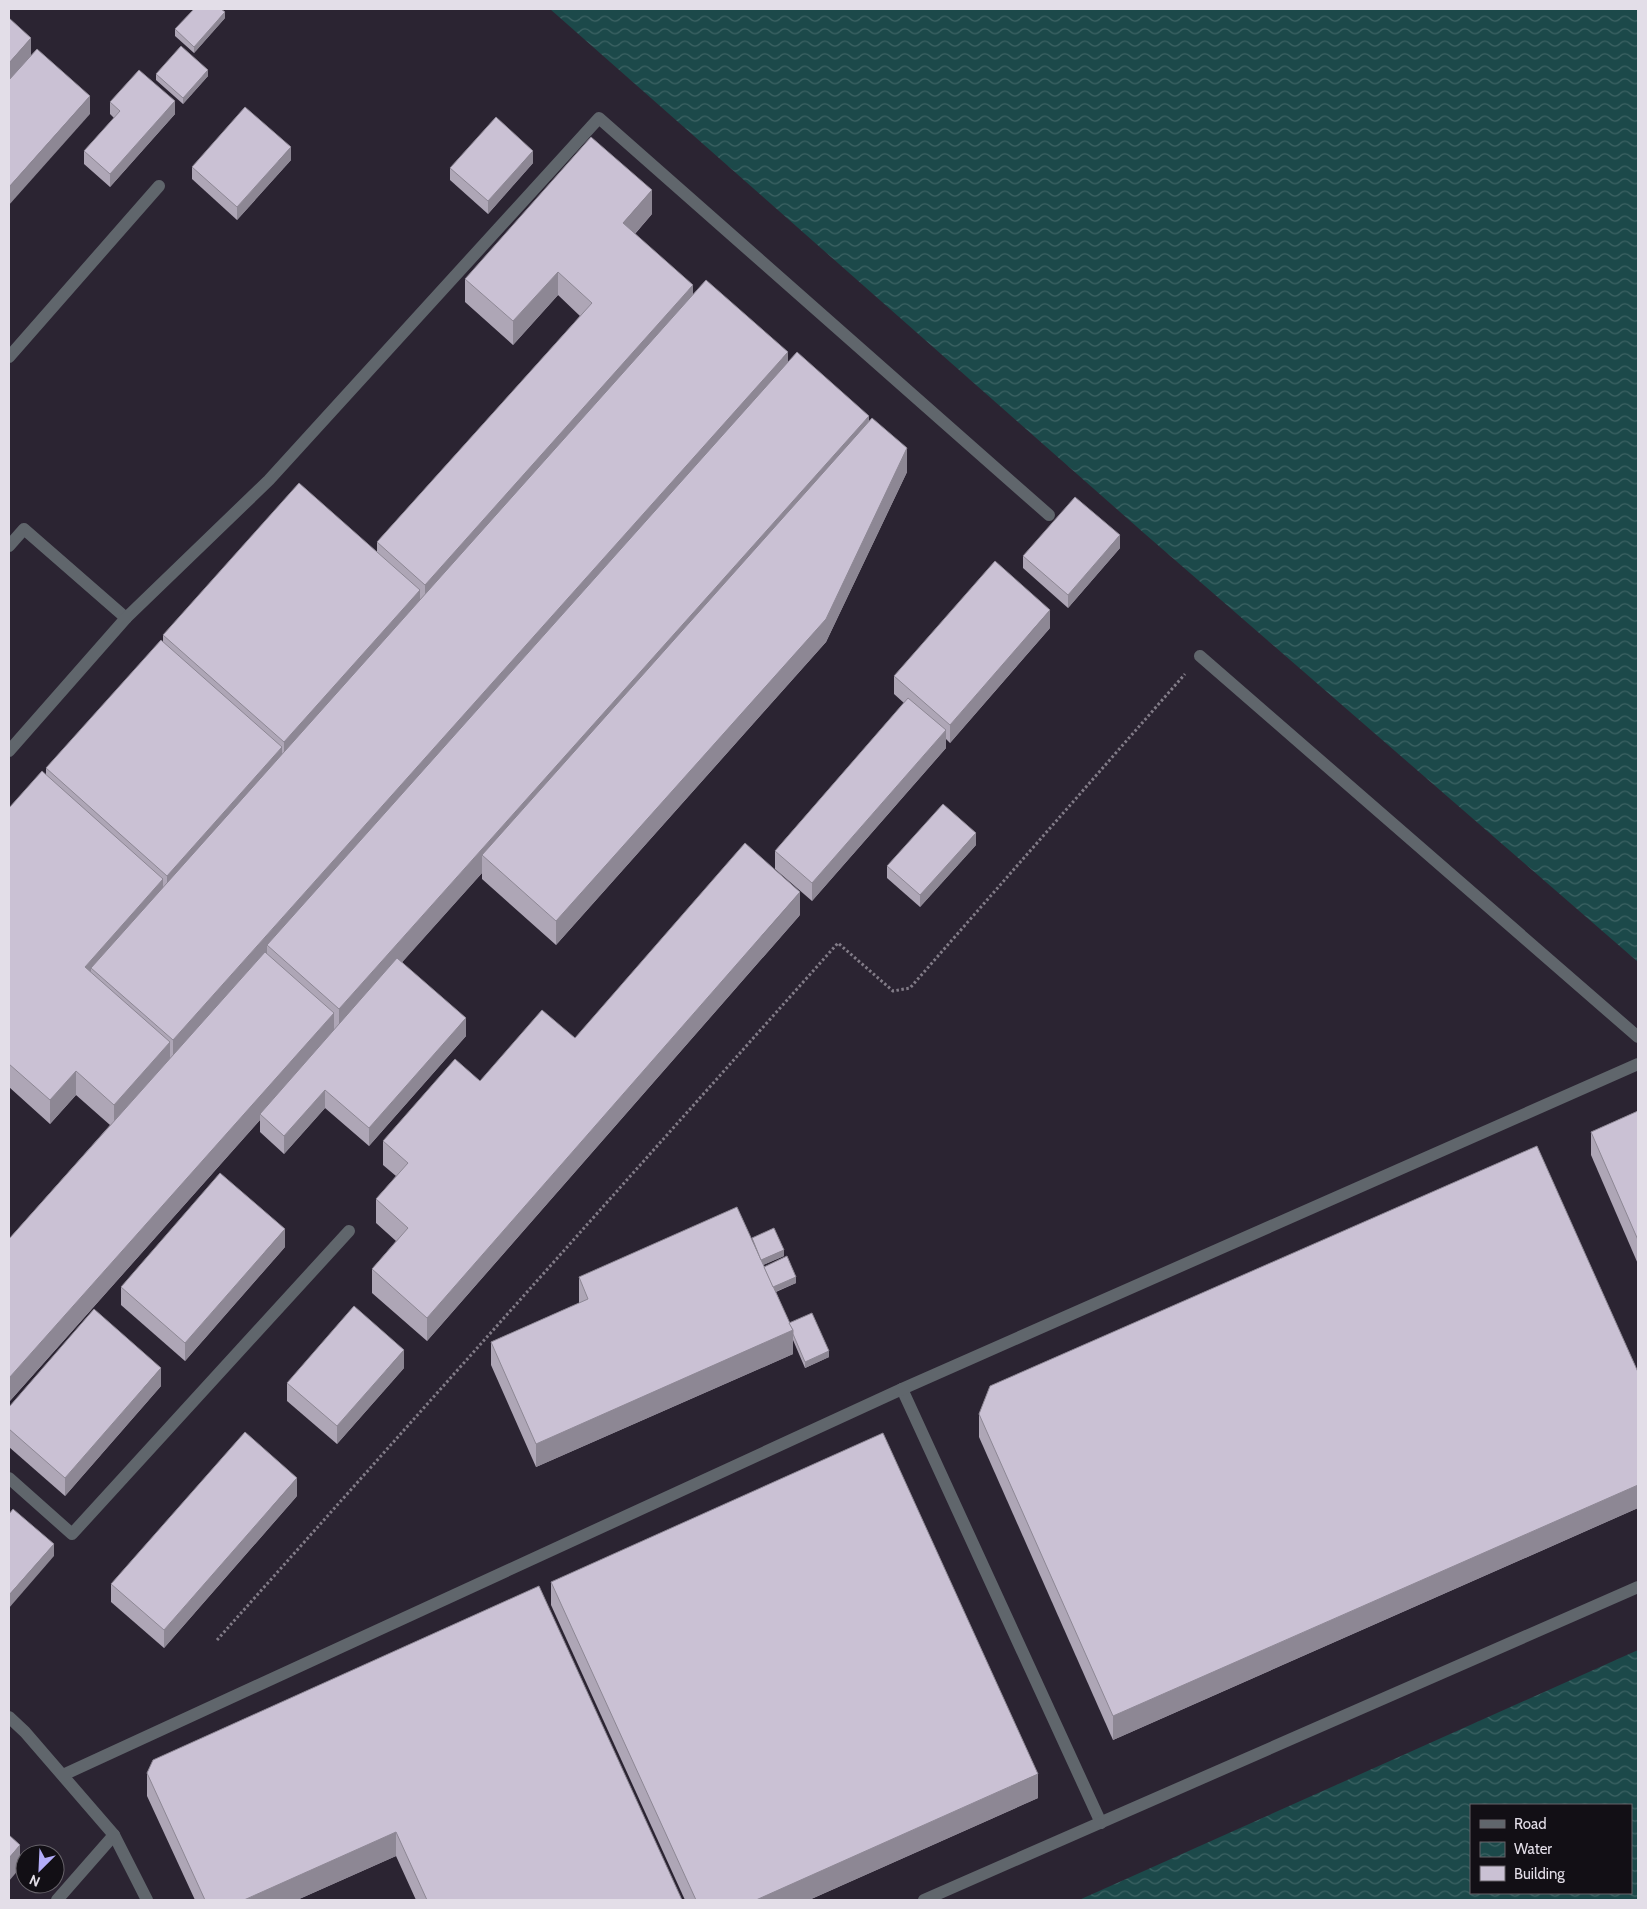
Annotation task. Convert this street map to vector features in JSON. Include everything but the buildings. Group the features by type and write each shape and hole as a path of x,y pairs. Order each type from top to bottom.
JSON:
{"street":[{"path":"9,751 126,618 269,480 599,118 1049,515"},
{"path":"9,357 159,186"},
{"path":"9,546 24,529 126,618"},
{"path":"1200,656 1638,1037"},
{"path":"63,1776 902,1388 1638,1064"},
{"path":"9,1478 72,1534 349,1231"},
{"path":"902,1388 1100,1823"},
{"path":"924,1900 1638,1587"},
{"path":"9,1717 25,1732 114,1835 147,1900"},
{"path":"57,1900 114,1835"}],"path":[{"path":"217,1640 838,943 893,991 910,988 1200,656"}],"water":[{"path":"550,9 1638,9 1638,962 1145,534"},
{"path":"1638,1650 1638,1900 1079,1900"}]}
